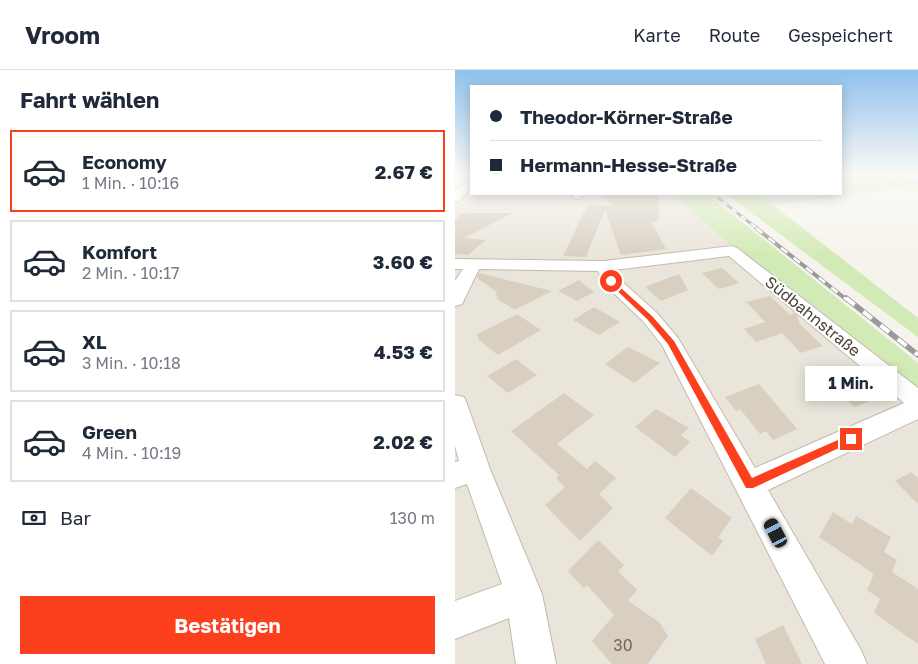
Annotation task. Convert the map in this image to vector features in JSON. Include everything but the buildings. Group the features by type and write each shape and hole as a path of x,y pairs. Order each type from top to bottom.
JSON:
{"street":[{"name":"Südbahnstraße","path":"604,266 732,251 918,401"},
{"path":"455,264 604,266 611,281 650,317 671,343 847,664"},
{"path":"455,300 457,292 474,264"},
{"path":"455,404 466,472 524,594 536,664"},
{"path":"750,484 918,408"},
{"path":"455,620 524,594"}],"shaded area":[{"path":"455,202 682,202 729,244 918,395 918,664 455,664"},
{"path":"769,202 798,202 773,205"}],"green space":[{"path":"682,202 717,202 918,363 918,395 729,244"},
{"path":"736,202 769,202 773,205 918,318 918,337"}],"railway":[{"path":"723,202 758,229"},
{"path":"756,228 847,300"},
{"path":"846,298 918,355"}],"route":[{"path":"611,281 650,317 671,343 750,484 851,439"}]}
